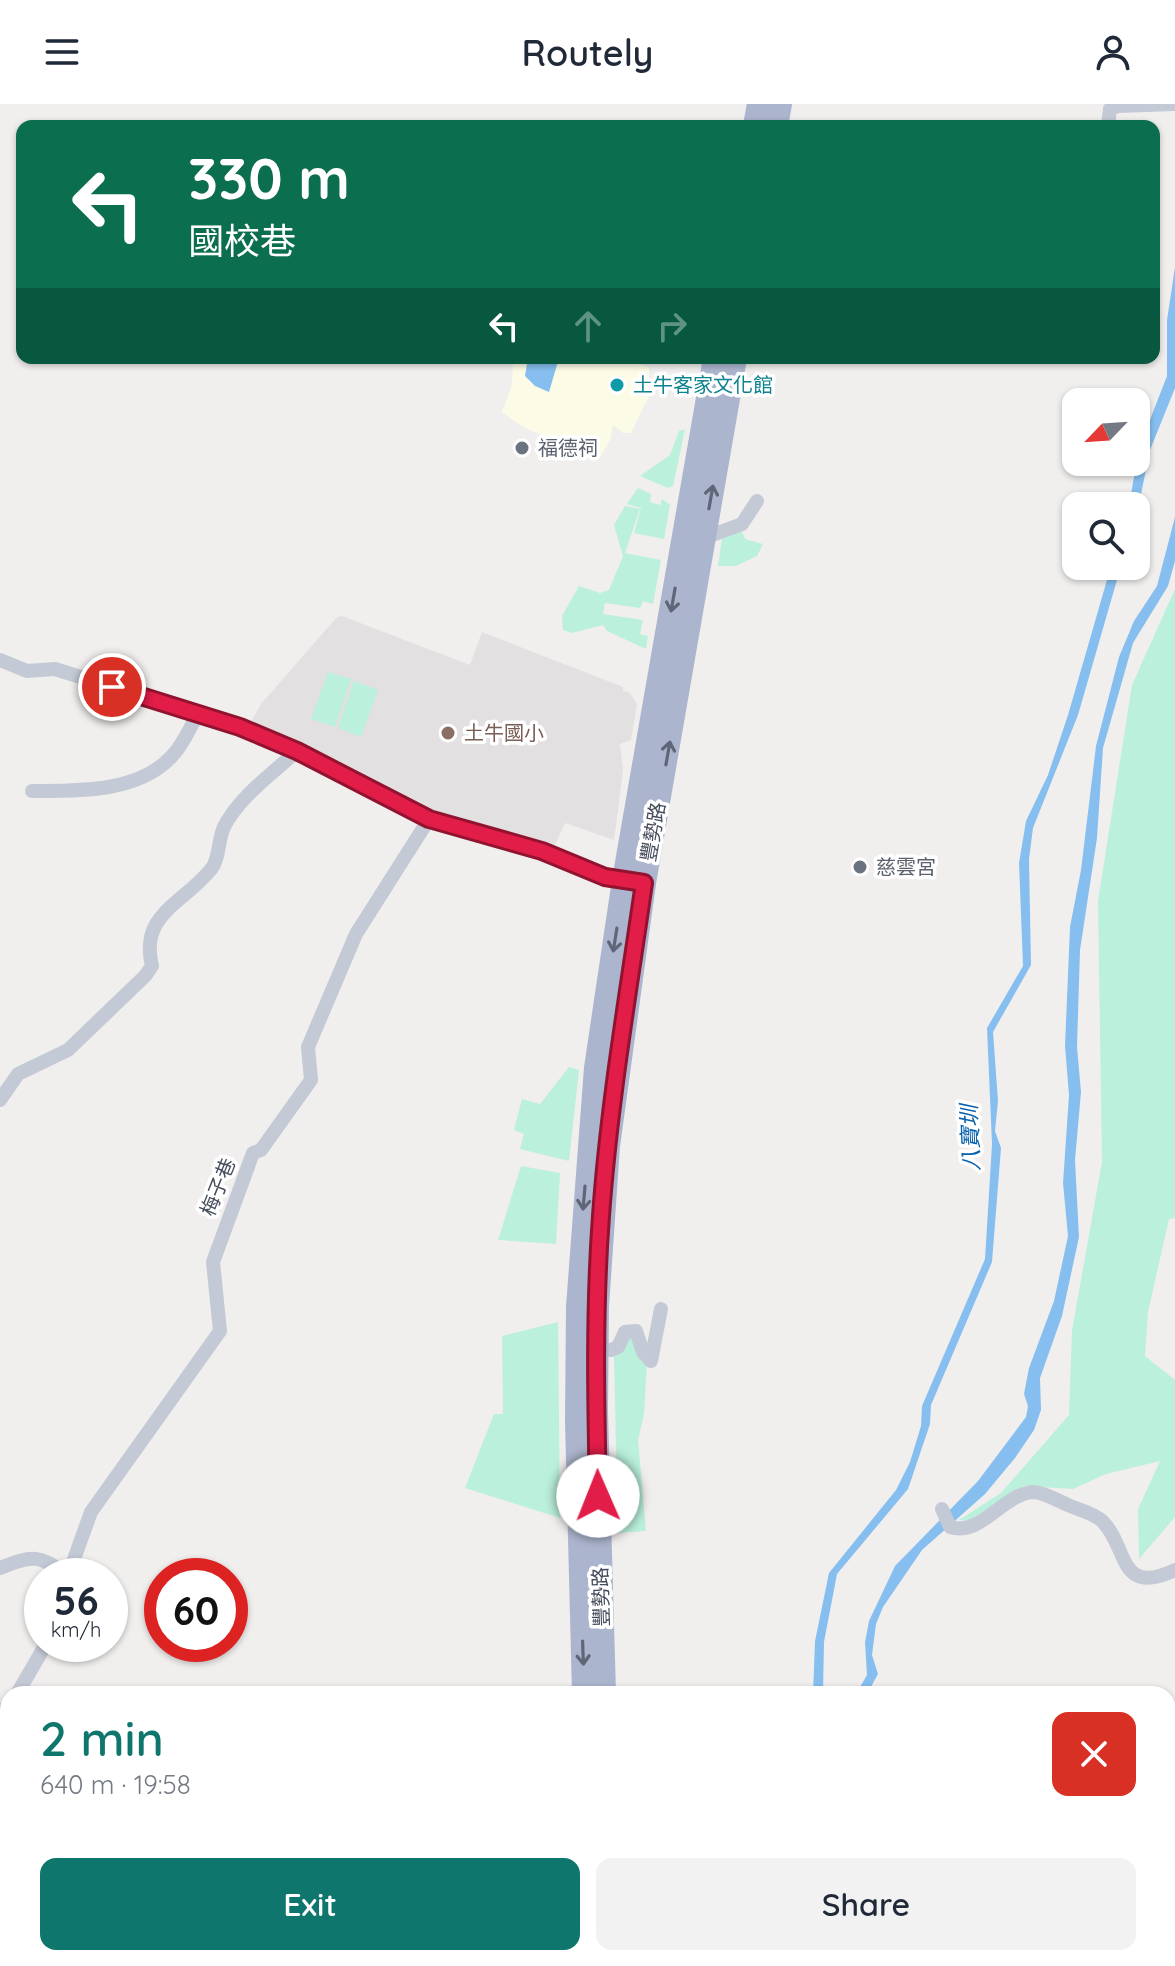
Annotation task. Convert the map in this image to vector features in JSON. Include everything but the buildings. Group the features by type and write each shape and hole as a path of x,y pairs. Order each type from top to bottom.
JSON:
{"main road":[{"name":"豐勢路","path":"604,1686 596,1411 600,1231 634,882 714,364"},
{"name":"豐勢路","path":"584,1686 577,1421 582,1217 596,1068 704,538 734,364"}],"street":[{"path":"1109,120 1110,109 1118,106 1175,104"},
{"path":"704,538 742,524 757,501"},
{"path":"0,660 27,671 55,669 198,714 297,751 429,819 542,851 634,882"},
{"path":"32,791 106,790 147,773 172,757 198,714"},
{"path":"0,1100 18,1074 68,1050 145,976 152,966 147,946 155,922 214,865 224,827 247,797 297,751"},
{"name":"梅子巷","path":"74,1558 91,1512 220,1331 213,1262 253,1153 261,1150 311,1080 308,1047 356,934 429,819"},
{"path":"611,1350 618,1347 625,1332 636,1331 643,1352 651,1361 661,1309"},
{"path":"942,1509 950,1527 966,1529 1018,1496 1036,1492 1104,1523 1127,1570 1137,1576 1164,1575 1175,1570"},
{"path":"0,1568 24,1559"},
{"path":"22,1686 36,1662"}],"shaded area":[{"path":"513,364 639,364 649,367 649,396 631,433 623,433 613,425 610,440 599,459 523,427 502,412 512,385"},
{"name":"土牛國小","path":"342,616 470,665 482,632 623,687 623,691 629,692 637,704 631,740 620,744 623,770 614,840 565,823 555,845 549,848 430,813 248,727 261,704 337,617"}],"green space":[{"path":"685,429 673,486 668,488 640,476 670,455 679,431"},
{"path":"638,488 651,494 650,502 660,505 662,499 670,505 664,539 634,533 641,508 627,504"},
{"path":"625,506 640,509 625,553 661,560 653,604 643,601 640,608 605,603 603,614 643,620 640,634 648,636 646,649 607,631 603,625 572,633 563,630 562,616 579,586 600,593 609,590 623,556 614,525"},
{"path":"741,529 745,539 763,544 757,556 736,566 718,566 722,538"},
{"path":"1175,589 1175,1218 1169,1219 1148,1312 1145,1356 1175,1380 1175,1517 1139,1559 1138,1509 1160,1461 1106,1474 1073,1489 1024,1486 969,1521 959,1520 1001,1493 1069,1415 1072,1330 1102,1162 1098,901 1132,685"},
{"path":"328,672 351,679 335,727 311,719"},
{"path":"354,681 378,690 361,737 338,728"},
{"path":"569,1067 579,1070 569,1161 520,1149 524,1134 514,1130 522,1099 540,1104"},
{"path":"521,1166 560,1173 556,1244 498,1240"},
{"path":"558,1322 560,1518 465,1488 494,1414 503,1414 502,1336"},
{"path":"630,1335 647,1363 644,1414 638,1440 646,1531 618,1533 614,1357"}],"water":[{"path":"1175,267 1175,388 1150,450 1150,420 1167,376 1167,320"},
{"path":"527,364 557,364 549,392 535,386 525,376"},
{"path":"1134,476 1145,476 1141,492 1131,492"},
{"path":"1175,517 1175,561 1168,586 1133,643 1103,748 1097,838 1080,950 1077,1047 1081,1092 1075,1160 1079,1237 1062,1316 1040,1378 1041,1410 1034,1430 1015,1458 985,1494 922,1550 883,1607 876,1624 872,1655 878,1674 871,1686 861,1686 867,1675 865,1642 869,1621 895,1566 978,1481 1026,1417 1028,1406 1024,1394 1029,1368 1054,1301 1068,1236 1063,1183 1069,1095 1065,1046 1070,927 1081,870 1096,746 1119,657 1134,621 1157,586"},
{"name":"八寶圳","path":"1107,580 1117,580 1078,715 1033,828 1029,859 1031,965 993,1032 998,1101 995,1131 1001,1148 992,1262 931,1405 930,1424 908,1489 837,1574 824,1642 823,1686 813,1686 815,1641 829,1573 896,1490 910,1462 921,1426 922,1406 985,1259 992,1144 987,1028 1023,966 1019,863 1026,821 1048,775"}],"place":[{"name":"土牛客家文化館","path":"617,385"},
{"name":"福德祠","path":"522,448"},
{"name":"土牛國小","path":"448,733"},
{"name":"慈雲宮","path":"860,867"}],"route":[{"path":"112,687 240,727 330,766 429,819 542,851 605,877 644,883 621,1034 601,1216 596,1411 598,1496"}]}
